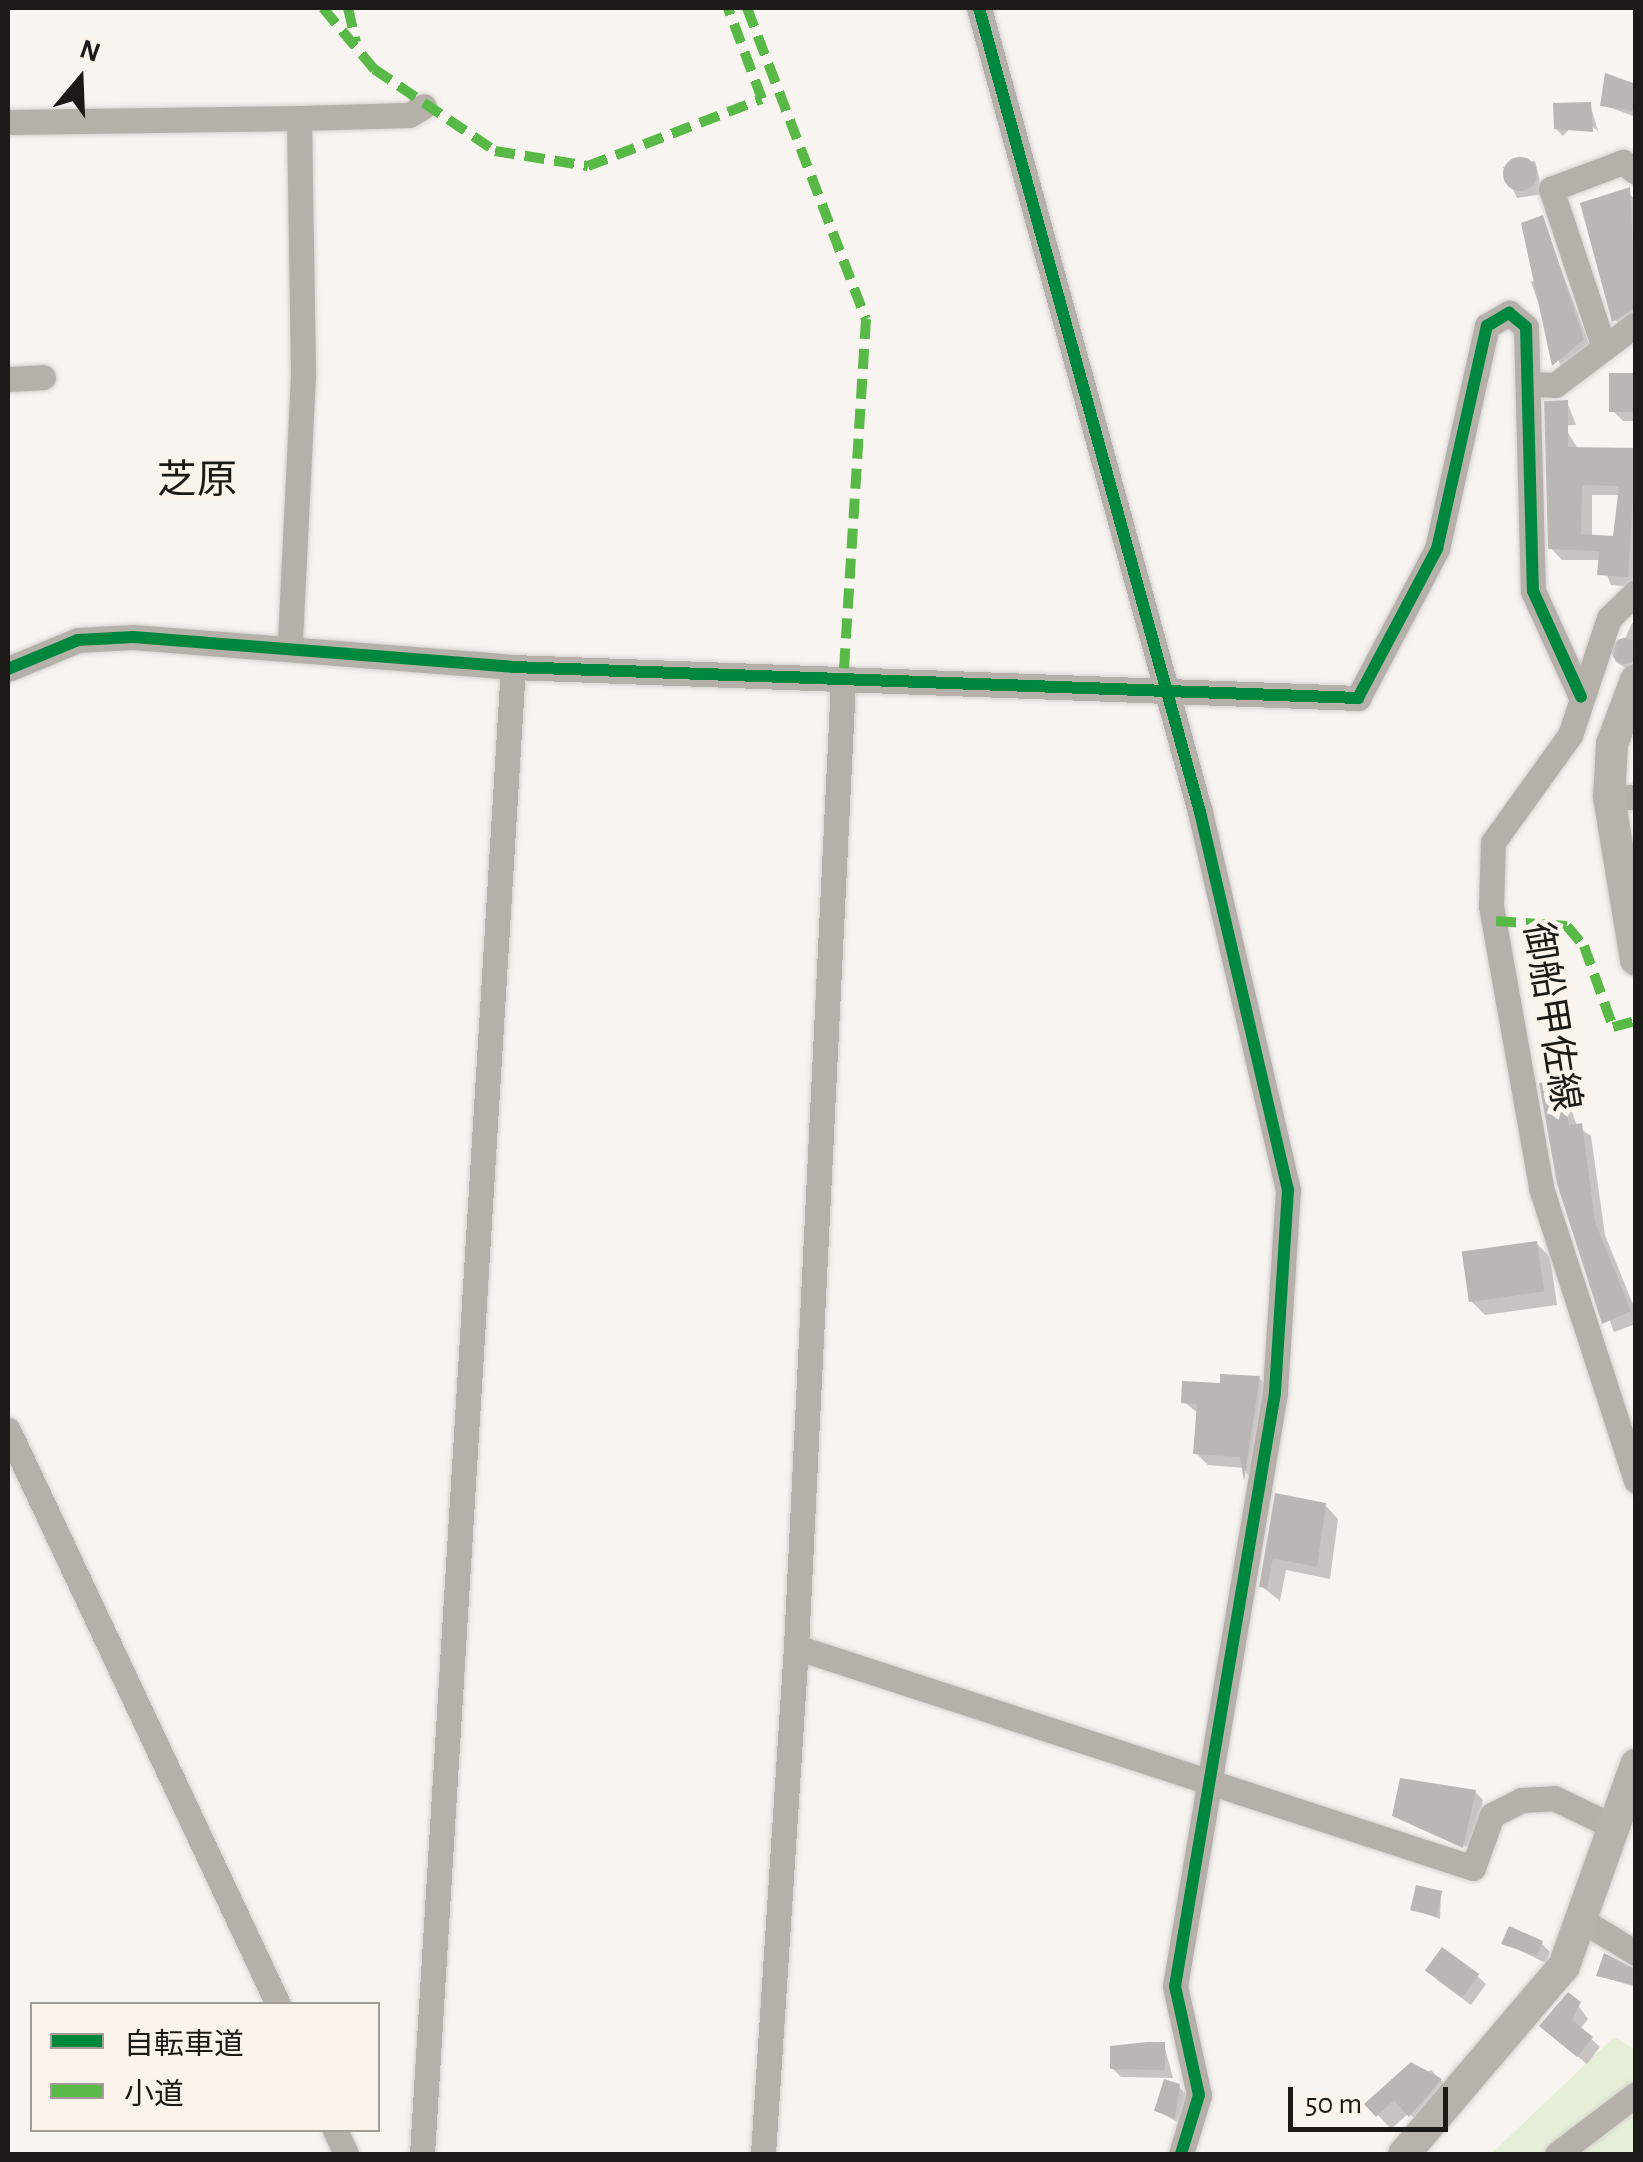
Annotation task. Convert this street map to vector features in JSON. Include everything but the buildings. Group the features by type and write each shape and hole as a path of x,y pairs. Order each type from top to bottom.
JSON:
{"main road":[{"path":"1630,693 1622,797 1636,960"},
{"path":"1404,2154 1564,1966 1610,1825 1636,1765"}],"street":[{"path":"979,8 1165,691 1288,1190 1275,1393 1214,1783 1174,1986 1199,2095 1180,2154"},
{"path":"8,122 298,118 417,110"},
{"path":"290,643 303,374 298,118"},
{"path":"1604,348 1551,188 1624,162 1636,172"},
{"path":"8,669 78,640 290,643 513,666 843,682 1358,698 1437,549 1487,326 1508,313 1526,327 1533,591 1582,693 1630,693"},
{"path":"1530,384 1555,385 1636,324"},
{"path":"8,379 44,377"},
{"name":"御船甲佐線","path":"1636,592 1609,618 1570,735 1493,842 1492,906 1536,1172 1636,1481"},
{"path":"422,2154 513,666"},
{"path":"763,2154 796,1647 843,682"},
{"path":"8,1430 277,2002"},
{"path":"796,1647 1474,1868 1492,1815 1521,1800 1554,1798 1610,1825"},
{"path":"1578,1918 1636,1954"},
{"path":"1557,2154 1636,2094"}],"green space":[{"path":"1614,2037 1635,2049 1635,2154 1491,2154"}],"marked path":[{"path":"323,8 374,69 495,151 588,166 762,99 728,8"},
{"path":"348,8 356,42"},
{"path":"747,8 866,319 843,682"},
{"path":"1496,921 1567,926 1584,946 1613,1027 1636,1021"}],"cycle path":[{"path":"979,8 1200,812 1288,1190 1275,1393 1175,1986 1199,2095 1181,2154"},
{"path":"8,669 78,640 133,637 513,667 1358,698 1437,549 1487,326 1509,313 1526,327 1533,591 1581,697"}],"district":[{"name":"芝原","path":"197,481"}]}
